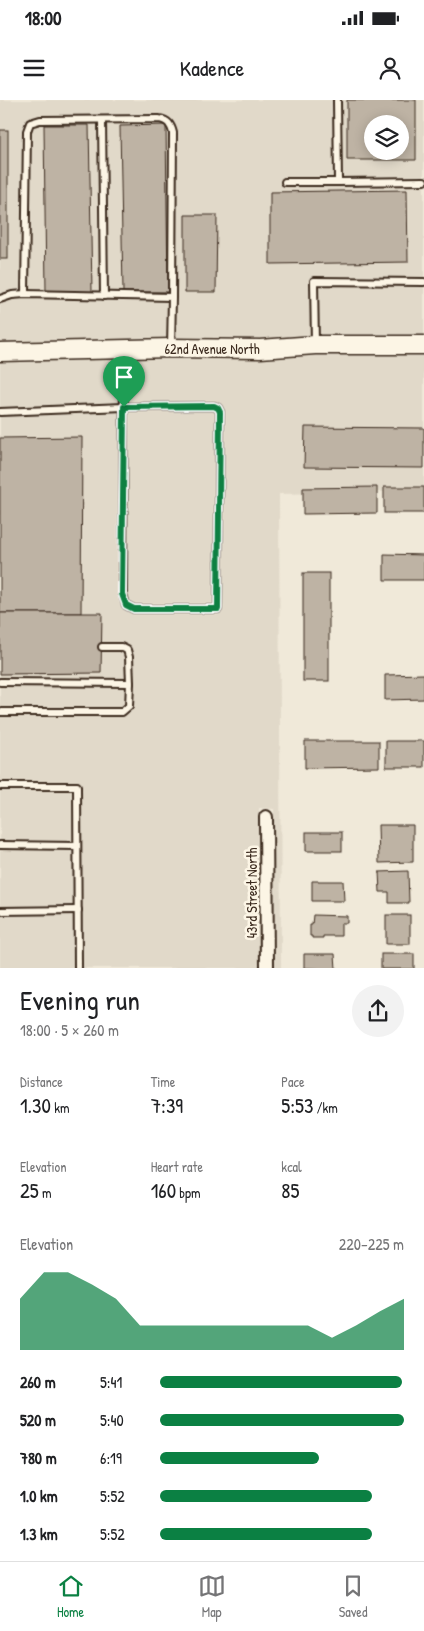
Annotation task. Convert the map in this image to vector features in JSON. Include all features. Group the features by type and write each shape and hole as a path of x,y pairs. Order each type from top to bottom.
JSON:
{"street":[{"name":"62nd Avenue North","path":"0,352 171,348 260,349 315,345 424,345"},
{"name":"43rd Street North","path":"266,817 267,968"}],"lane":[{"path":"337,100 338,182"},
{"path":"25,294 27,127 30,123 40,120 164,120 171,125 172,133 171,348"},
{"path":"102,120 104,296"},
{"path":"285,182 424,181"},
{"path":"315,345 314,280 424,282"},
{"path":"0,299 12,295 25,294 172,297"},
{"path":"0,412 124,407 214,406 218,408 220,412 218,609 134,609 126,605 122,594 124,407 124,349"},
{"path":"0,712 122,712 130,706 129,657 126,650 121,647 102,646"},
{"path":"0,682 130,683"},
{"path":"0,786 78,786 78,968"},
{"path":"0,845 77,846"},
{"path":"0,911 78,910"}],"shaded area":[{"path":"0,100 424,100 424,336 314,336 260,340 171,339 0,343"},
{"path":"315,354 424,354 424,491 279,494 281,968 274,968 274,809 259,808 259,968 0,968 0,360 171,357 260,358"}],"building":[{"path":"347,100 416,100 416,160 409,160 409,115 364,115 364,160 347,160"},
{"path":"44,125 89,125 92,292 46,292"},
{"path":"166,125 168,292 123,292 120,126"},
{"path":"0,130 8,130 8,259 0,259"},
{"path":"407,190 408,262 270,264 270,192"},
{"path":"185,215 217,215 216,292 185,292"},
{"path":"305,427 424,428 424,468 304,467"},
{"path":"82,437 81,613 0,613 0,438"},
{"path":"377,487 377,513 303,514 303,488"},
{"path":"384,487 424,487 424,513 384,513"},
{"path":"384,554 424,555 424,580 384,580"},
{"path":"303,573 329,573 329,681 303,681"},
{"path":"0,613 102,613 101,673 0,674"},
{"path":"424,674 424,699 385,700 385,675"},
{"path":"305,741 379,741 379,767 305,768"},
{"path":"386,741 424,741 424,767 386,767"},
{"path":"378,825 413,825 413,862 379,863"},
{"path":"306,832 342,832 342,851 306,851"},
{"path":"408,871 409,903 389,903 389,892 380,892 379,872"},
{"path":"312,881 343,881 344,901 312,901"},
{"path":"313,915 347,916 347,923 341,923 341,936 312,938 310,936 310,925 312,925"},
{"path":"386,915 410,915 410,944 386,944"},
{"path":"304,954 335,954 336,968 304,968"},
{"path":"381,954 414,954 414,968 381,968"}],"route":[{"path":"214,406 220,412 218,609 134,609 126,605 122,594 124,407 214,406"}]}
